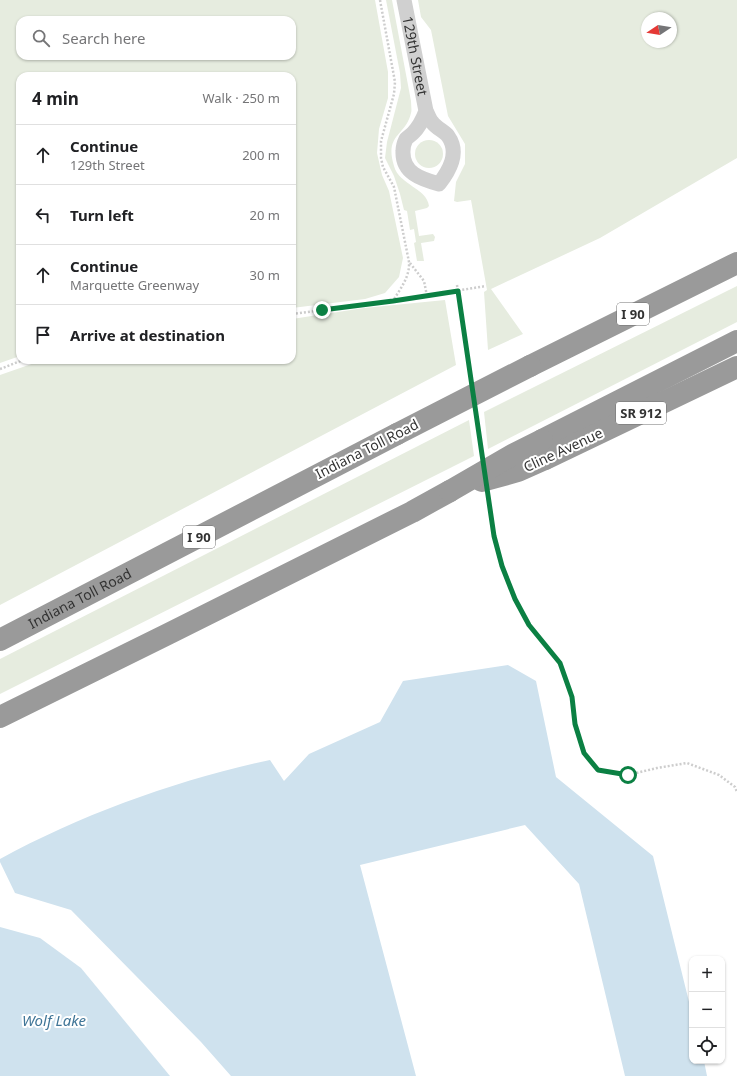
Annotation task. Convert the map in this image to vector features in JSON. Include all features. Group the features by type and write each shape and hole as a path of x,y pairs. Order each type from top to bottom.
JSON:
{"highway":[{"name":"Indiana Toll Road","path":"0,640 397,434 737,263"},
{"path":"543,450 737,341"},
{"name":"Cline Avenue","path":"0,717 412,512 450,490 518,471 543,450 737,367"}],"street":[{"name":"129th Street","path":"404,0 426,111 432,122 447,136 453,148 451,166 438,184 415,176 411,173 404,163 403,157 404,145 407,138 421,124 426,111"}],"path":[{"path":"410,262 424,281 426,296"},
{"path":"457,285 471,379"},
{"path":"296,313 393,301 486,286"},
{"path":"0,369 16,363"},
{"path":"475,410 482,458"},
{"path":"488,497 496,546 515,599 529,625 560,663 572,697 575,724 584,753 598,770 628,775 687,763 719,775 735,787 737,792"}],"shaded area":[{"path":"0,0 375,0 388,72 388,98 379,129 377,153 382,175 389,191 403,258 399,277 385,293 365,299 296,308 296,72 16,72 16,357 0,363"},
{"path":"386,0 392,0 411,101 411,113 405,126 394,141 392,155 394,166 401,178 423,195 429,206 427,208 415,211 419,236 433,234 435,237 434,241 421,243 424,261 417,261 414,243 416,242 414,229 410,230 407,211 404,210 394,176 385,158 387,142 401,88 400,73"},
{"path":"418,0 737,0 737,158 600,238 491,289 523,334 488,350 484,292 487,290 471,200 454,201 456,182 465,164 465,144 448,116 431,30 421,17"},
{"path":"429,140 439,144 443,154 439,164 429,168 419,164 415,154 419,144"},
{"path":"737,286 737,322 488,449 484,412"},
{"path":"445,300 456,365 0,605 0,375 32,364 296,364 296,318 364,308"},
{"path":"469,420 474,456 0,694 0,659"}],"water":[{"path":"508,665 536,681 556,777 653,856 689,1002 689,1064 705,1064 707,1076 625,1076 579,884 525,825 360,865 416,1076 231,1076 201,1042 71,910 15,893 0,862 0,859 64,827 97,813 166,788 235,768 270,760 284,781 309,754 380,722 403,681"},
{"name":"Wolf Lake","path":"0,927 40,938 81,968 170,1076 0,1076"}],"route":[{"path":"322,310 458,291 494,536 502,566 515,599 529,625 560,663 572,697 575,724 584,753 598,770 628,775"}]}
